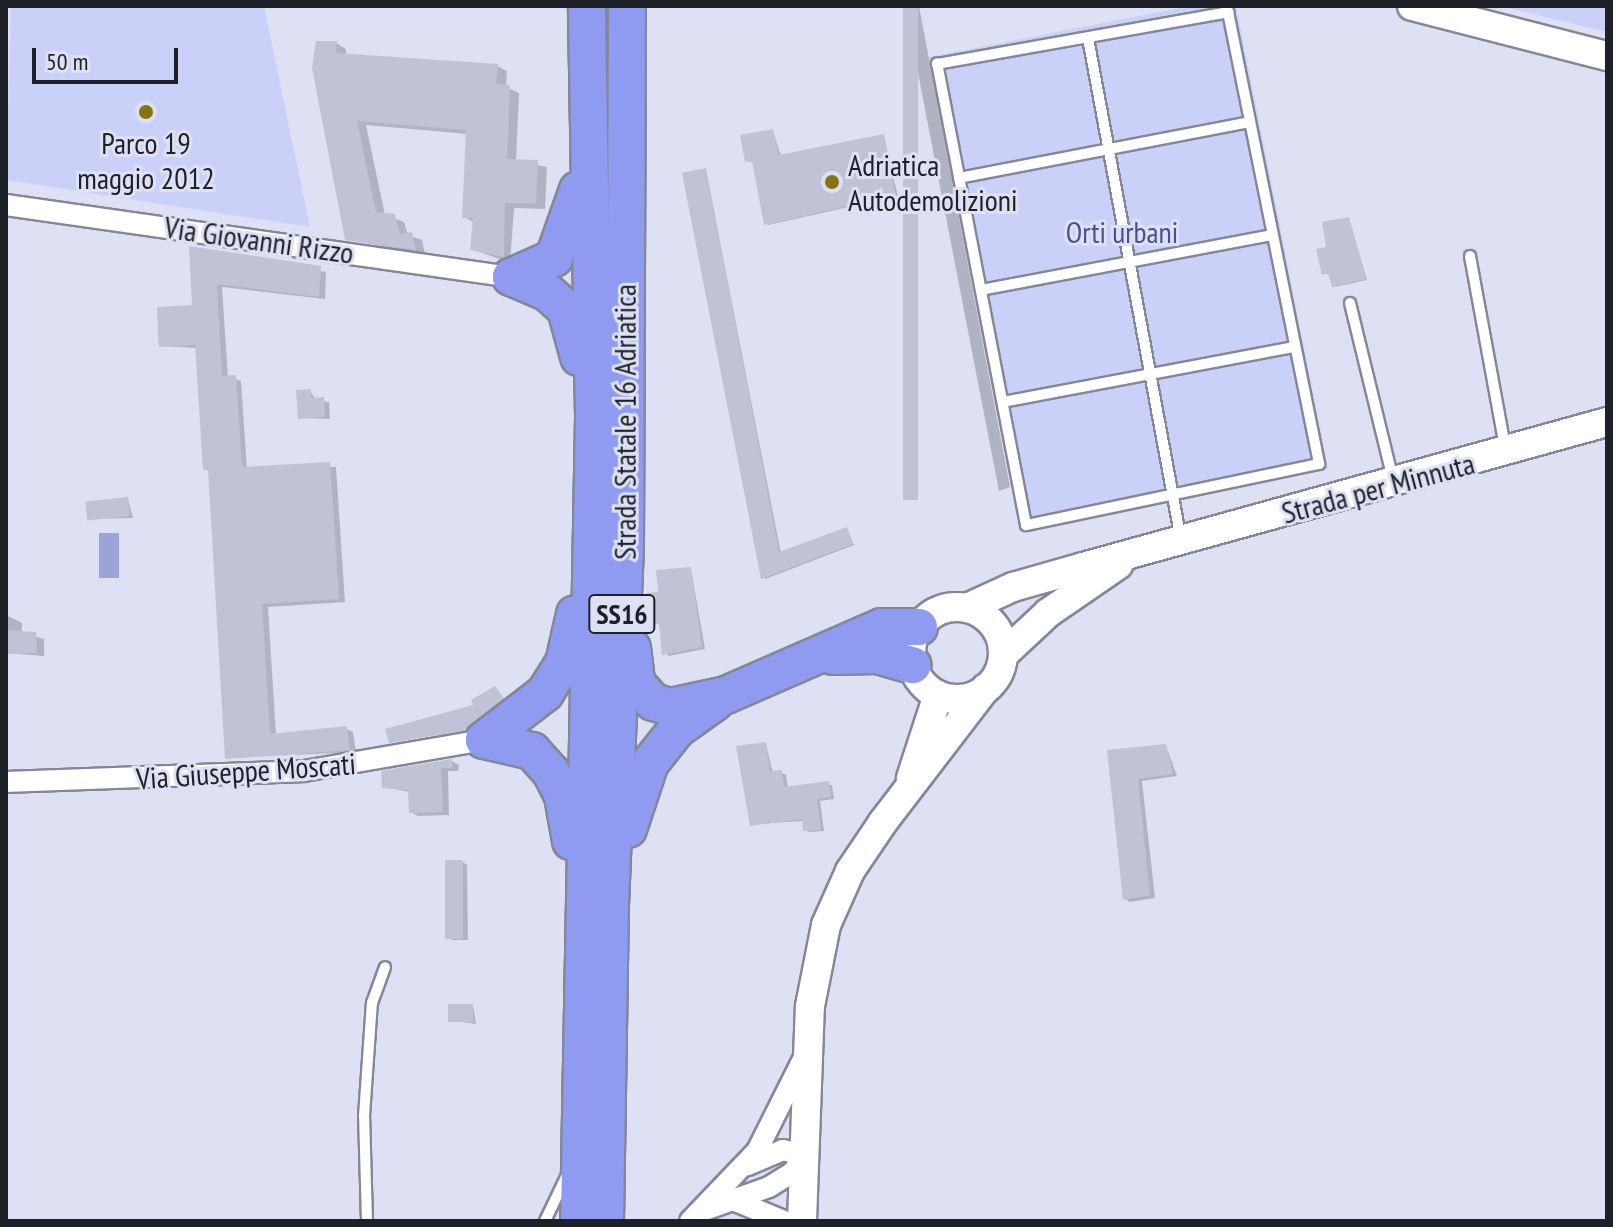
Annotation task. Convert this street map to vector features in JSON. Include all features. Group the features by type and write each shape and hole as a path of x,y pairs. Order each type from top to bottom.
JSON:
{"highway":[{"name":"Strada Statale 16 Adriatica","path":"587,6 594,416 608,547"},
{"name":"Strada Statale 16 Adriatica","path":"579,1221 582,1102 597,905 627,6"},
{"path":"511,277 554,258 565,237 589,109"},
{"path":"511,277 547,292 566,309 594,416"},
{"path":"608,547 636,683 653,702 670,707 726,695 823,656 882,627 919,627"},
{"path":"484,740 545,693 564,663 608,547"},
{"path":"823,656 877,655 913,665"},
{"path":"597,905 650,763 677,729 726,695"},
{"path":"484,740 532,751 551,772 563,796 597,905"},
{"name":"Strada Statale 16 Adriatica","path":"597,905 605,1221"}],"street":[{"path":"1412,6 1607,56"},
{"name":"Via Giovanni Rizzo","path":"6,205 511,277"},
{"name":"Strada per Minnuta","path":"967,608 1013,587 1506,453 1607,422"},
{"name":"Strada per Minnuta","path":"1003,655 1048,613 1108,570 1148,552"},
{"path":"802,1221 808,1050 815,962 826,925 850,871 910,782 946,746 986,688 1003,655 994,625 967,608 935,612 919,627 913,665 918,678 938,695 963,698 986,688"},
{"path":"910,782 938,695"},
{"name":"Via Giuseppe Moscati","path":"6,782 304,771 484,740"},
{"path":"692,1217 757,1151 808,1050"},
{"path":"743,1167 783,1150 804,1155"},
{"path":"692,1217 793,1172 804,1155"},
{"path":"733,1200 784,1221"}],"lane":[{"path":"1228,12 1319,464 1026,525 937,64 1088,38 1228,12"},
{"path":"1088,38 1181,542"},
{"path":"959,178 1250,122"},
{"path":"981,290 1272,235"},
{"path":"1470,256 1506,453"},
{"path":"1350,303 1394,483"},
{"path":"1003,402 1295,347"},
{"path":"367,1221 364,1116 369,1045 372,1003 385,967"},
{"path":"545,1221 567,1173 582,1102"}],"green space":[{"name":"Parco 19 maggio 2012","path":"11,6 264,6 310,227 6,180"},
{"name":"Orti urbani","path":"1190,6 1236,6 1328,468 1021,531 929,57"},
{"path":"1500,6 1607,6 1607,32"}],"shaded area":[{"path":"99,533 119,533 119,578 99,578"}],"building":[{"path":"903,6 918,6 918,500 903,500"},
{"path":"316,41 337,41 336,53 498,64 496,84 510,85 507,159 538,160 536,204 505,203 504,257 470,250 473,218 462,218 466,130 357,121 376,212 395,214 400,234 412,232 416,250 345,240 312,68"},
{"name":"Adriatica Autodemolizioni","path":"773,129 779,155 884,134 896,195 764,225 752,161 745,162 740,135"},
{"path":"706,168 779,552 847,527 853,544 761,579 682,173"},
{"path":"1349,217 1366,279 1332,287 1328,273 1322,275 1316,249 1326,247 1322,222"},
{"path":"189,246 321,266 319,297 217,284 222,376 236,375 242,467 330,462 339,599 262,604 270,734 347,726 350,750 225,759 208,469 203,470 195,345 159,347 158,334 157,307 192,305"},
{"path":"311,389 311,398 324,397 325,417 298,419 296,390"},
{"path":"128,497 130,516 87,520 85,501"},
{"path":"691,567 702,647 662,655 659,624 650,624 647,593 658,592 656,570"},
{"path":"6,630 36,632 37,653 8,654"},
{"path":"495,686 504,698 466,730 389,743 385,729 473,705 471,700"},
{"path":"766,742 770,771 782,770 784,787 829,781 831,797 817,799 821,830 803,831 802,819 750,826 736,746"},
{"path":"1166,744 1173,774 1138,779 1150,895 1123,900 1107,750"},
{"path":"452,759 452,768 441,768 443,812 409,813 408,790 382,788 381,771"},
{"path":"445,860 463,860 463,939 445,939"},
{"path":"448,1004 473,1004 473,1022 448,1022"}],"place":[{"name":"Parco 19 maggio 2012","path":"146,112"},
{"name":"Adriatica Autodemolizioni","path":"832,182"}]}
